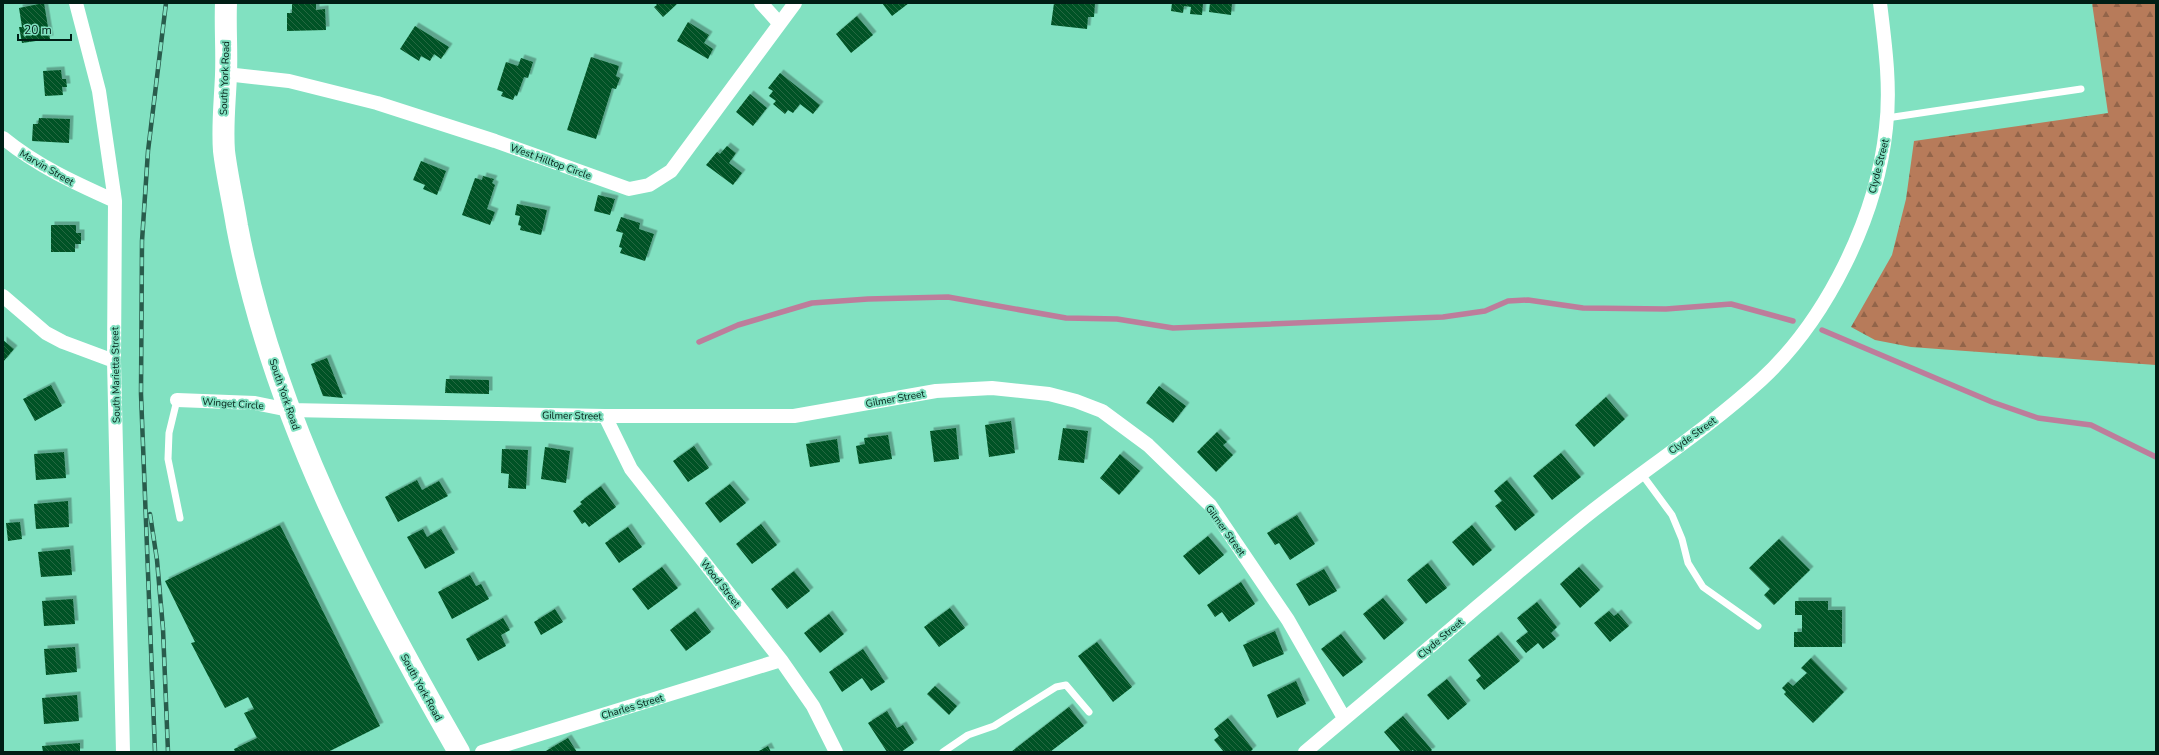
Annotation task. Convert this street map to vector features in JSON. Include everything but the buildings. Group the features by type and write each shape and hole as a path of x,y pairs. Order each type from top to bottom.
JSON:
{"main road":[{"name":"South York Road","path":"226,3 226,74 222,122 228,180 245,268 258,314 289,410 314,472 380,612 459,752"}],"street":[{"name":"South Marietta Street","path":"76,3 99,91 116,200 114,361 123,752"},
{"path":"761,3 779,23"},
{"name":"West Hilltop Circle","path":"226,74 289,81 377,103 495,141 629,189 649,185 671,171 795,3"},
{"name":"Clyde Street","path":"1305,752 1584,518 1641,473 1719,416 1762,379 1790,349 1817,314 1846,265 1857,238 1882,157 1888,100 1885,44 1880,3"},
{"name":"Marvin Street","path":"3,138 23,155 64,179 116,200"},
{"path":"3,296 46,333 63,342 114,361"},
{"name":"Gilmer Street","path":"289,410 605,416 794,416 936,391 964,388 992,388 1042,393 1076,401 1096,409 1148,445 1210,505 1288,620 1344,718"},
{"name":"Winget Circle","path":"177,400 255,404 289,410"},
{"name":"Wood Street","path":"605,416 631,469 781,660 813,706 836,752"},
{"name":"Charles Street","path":"482,752 781,660"}],"lane":[{"path":"1887,118 2081,89"},
{"path":"177,400 169,433 168,460 180,518"},
{"path":"1641,473 1672,516 1682,539 1688,563 1703,587 1758,626"},
{"path":"943,752 968,735 994,726 1056,687 1066,685 1090,712"}],"green space":[{"path":"2092,3 2156,3 2156,365 1911,347 1875,340 1851,327 1892,255 1906,199 1914,141 2108,113"}],"waterway":[{"path":"699,342 738,325 812,303 868,299 948,297 1066,318 1117,319 1173,328 1443,317 1485,311 1508,301 1528,300 1583,308 1666,309 1731,304 1793,321"},
{"path":"1822,330 1992,402 2038,418 2091,425 2156,457"}],"railway":[{"path":"155,752 141,394 142,241 148,151 166,3"},
{"path":"150,514 157,560 163,629 168,752"}]}
